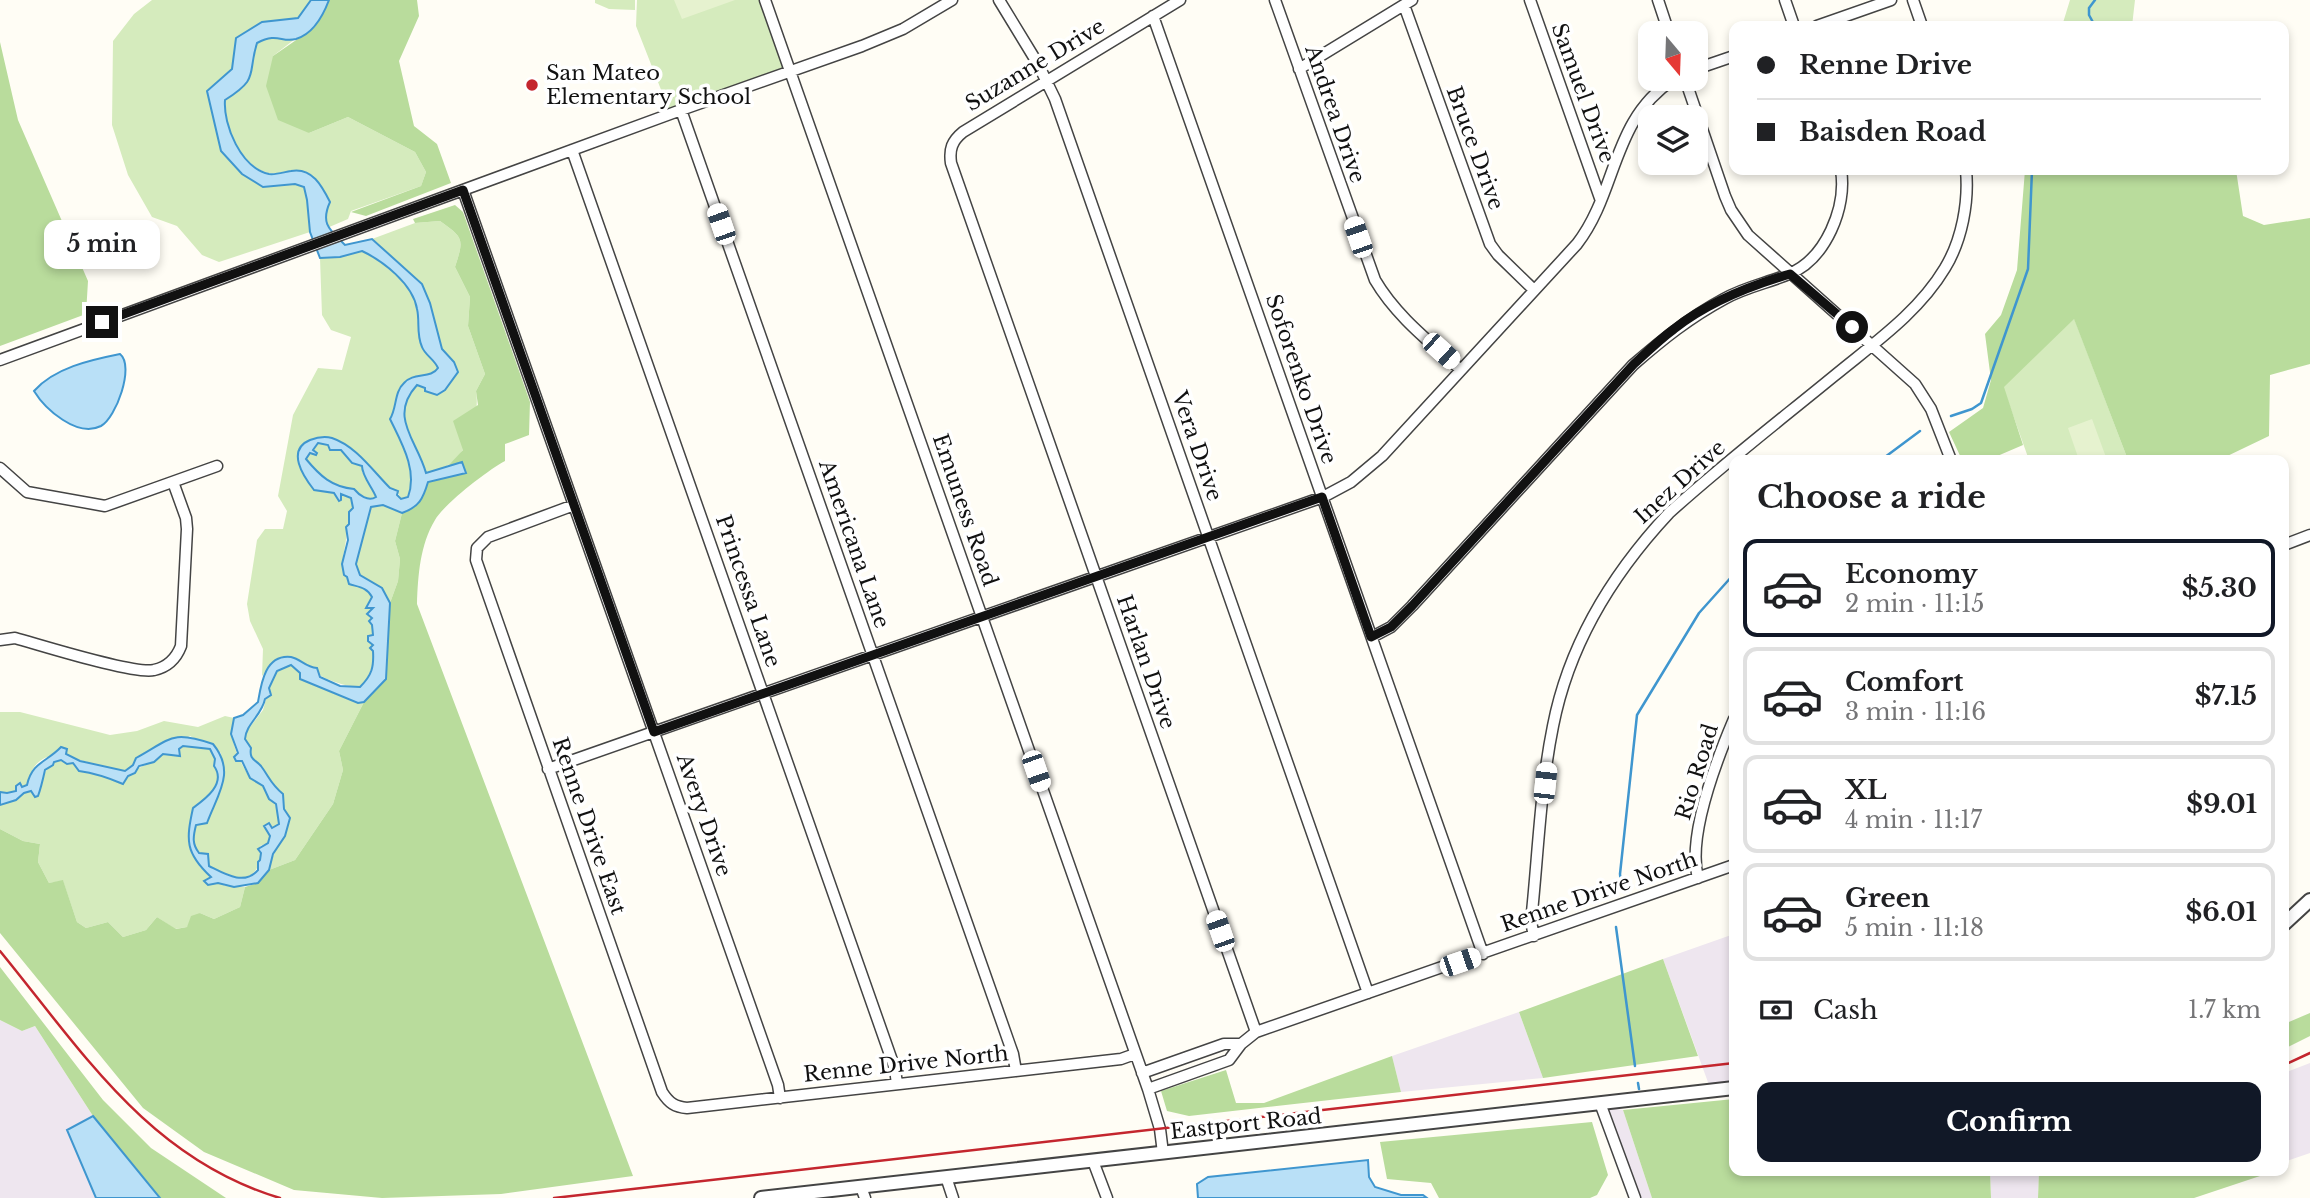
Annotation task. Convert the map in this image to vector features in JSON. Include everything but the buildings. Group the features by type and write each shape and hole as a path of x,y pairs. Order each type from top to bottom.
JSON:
{"street":[{"name":"Emuness Road","path":"765,0 1148,1088 1160,1129 1163,1153"},
{"path":"0,360 886,37 952,0"},
{"name":"Vera Drive","path":"999,0 1048,81 1368,993"},
{"name":"Suzanne Drive","path":"951,146 962,132 1180,0"},
{"name":"Andrea Drive","path":"1275,0 1375,280 1399,314 1461,370"},
{"name":"Samuel Drive","path":"1530,0 1600,198"},
{"path":"1658,0 1665,21"},
{"path":"1785,0 1792,21"},
{"path":"1831,21 1891,0"},
{"path":"1913,0 1920,21"},
{"path":"1299,69 1408,2"},
{"name":"Bruce Drive","path":"1408,2 1490,244 1497,256 1534,290"},
{"name":"Soforenko Drive","path":"1153,16 1483,954"},
{"path":"1708,65 1729,58"},
{"path":"548,769 1322,497 1352,482 1365,472 1461,370 1583,235 1632,123 1649,100 1660,91"},
{"path":"1689,91 1731,210 1756,244 1872,345 1924,395 1949,455"},
{"name":"Americana Lane","path":"681,110 1013,1054 1016,1071"},
{"name":"Harlan Drive","path":"951,146 951,163 1256,1032"},
{"name":"Princessa Lane","path":"572,150 895,1069 897,1084"},
{"path":"1371,637 1391,627 1412,606 1633,365 1673,329 1727,297 1756,284 1790,274 1810,260 1829,234 1840,202 1841,175"},
{"name":"Inez Drive","path":"1740,455 1925,298 1947,266 1960,233 1964,215 1966,175"},
{"name":"Avery Drive","path":"463,190 778,1085 780,1098"},
{"name":"Inez Drive","path":"1534,936 1531,922 1553,724 1571,663 1602,600 1642,542 1670,513 1729,464"},
{"path":"0,468 27,492 98,506 113,504 217,466"},
{"path":"0,640 15,638 144,671 178,662 187,529 186,518 173,482"},
{"name":"Renne Drive East","path":"574,505 494,533 477,548 477,567 662,1092 667,1100 680,1108"},
{"path":"2289,543 2310,535"},
{"name":"Rio Road","path":"1698,878 1695,849 1716,766 1729,732"},
{"name":"Renne Drive North","path":"1148,1088 1228,1060 1241,1044 1256,1032 1729,867"},
{"path":"2289,919 2310,900"},
{"name":"Renne Drive North","path":"1142,1073 1224,1044 1241,1044"},
{"name":"Renne Drive North","path":"680,1108 1121,1059 1135,1054"},
{"name":"Eastport Road","path":"761,1198 863,1192 946,1177 1729,1088"},
{"path":"1600,1103 1634,1198"},
{"path":"1093,1161 1107,1198"},
{"path":"946,1177 953,1198"}],"shaded area":[{"path":"1729,936 1729,1083 1709,1085 1663,959"},
{"path":"1519,1012 1543,1078 1401,1092 1392,1056"},
{"path":"0,1020 22,1031 35,1026 93,1116 67,1130 96,1198 0,1198"},
{"path":"2310,1063 2310,1153 2289,1160 2289,1071"},
{"path":"1608,1108 1623,1110 1652,1198 1641,1198"},
{"path":"1990,1176 2039,1176 2038,1198 1991,1198"}],"green space":[{"path":"152,0 311,0 298,18 262,22 232,69 207,91 221,151 263,187 295,184 304,187 310,232 219,262 202,255 177,226 152,217 128,175 112,125 113,41 134,14"},
{"path":"329,0 417,0 419,16 399,61 414,126 437,144 451,183 366,216 351,212 421,186 426,172 415,152 348,117 309,133 278,120 266,86 273,56 315,27"},
{"path":"595,0 635,0 635,10 609,9 595,3"},
{"path":"637,0 761,0 785,67 669,110 636,26"},
{"path":"674,0 735,0 682,19"},
{"path":"2070,0 2135,0 2133,21 2064,21"},
{"path":"270,36 295,39 273,56 309,133 348,117 415,152 426,172 421,186 351,211 348,219 327,228 325,212 296,170 268,173 249,162 230,132 225,100 239,91 257,43"},
{"path":"0,42 18,120 88,281 86,314 0,346"},
{"path":"2025,175 2237,175 2243,216 2264,225 2310,218 2310,364 2270,375 2269,436 2229,455 2126,455 2074,319 2004,387 2023,445 2000,455 1960,455 1949,432 1983,408 1991,380 1985,334 2001,315 2017,270"},
{"path":"455,205 463,212 530,402 529,435 505,444 505,461 467,488 447,505 435,520 423,550 417,604 633,1176 501,1194 382,1198 294,1190 204,1152 143,1108 0,933 0,829 23,841 40,844 38,862 49,883 63,880 77,922 86,928 108,922 123,937 146,930 157,917 176,929 187,927 191,916 200,913 214,919 240,907 245,887 258,883 269,870 295,860 333,804 343,770 339,751 364,702 386,679 390,603 398,581 400,559 395,541 402,513 420,502 428,482 462,463 447,467 463,450 453,421 478,405 476,391 485,374 468,326 470,297 455,267 460,240 454,231 440,221 415,223 413,219"},
{"path":"440,221 454,231 460,240 455,267 470,297 468,326 485,374 476,391 476,411 467,443 455,460 445,467 426,473 407,428 404,407 417,384 426,388 454,362 442,349 430,303 372,239 415,223"},
{"path":"362,251 388,267 410,291 417,309 420,342 438,368 432,373 412,378 404,385 390,419 410,466 411,486 408,496 401,499 397,491 390,488 359,457 334,440 322,438 309,441 298,452 334,493 351,498 353,508 346,527 343,564 347,576 372,597 367,608 373,609 374,650 371,669 360,687 327,679 298,660 274,662 262,676 263,649 250,621 247,604 257,540 265,529 283,529 287,511 278,496 293,415 318,368 342,370 351,337 331,330 322,315 320,258 340,257"},
{"path":"2074,318 2126,455 2027,455 2003,387"},
{"path":"2092,419 2105,455 2077,455 2068,428"},
{"path":"318,443 341,449 352,463 362,466 362,472 377,497 364,497 354,489 339,486 322,475 306,459"},
{"path":"383,505 402,513 395,541 400,559 398,581 390,603 382,588 360,575 356,564 370,507"},
{"path":"291,665 300,673 358,703 364,702 339,751 343,770 333,804 295,860 269,870 290,818 284,809 283,794 272,784 260,764 253,761 245,739 246,732 263,710 277,671"},
{"path":"0,712 20,712 110,735 137,731 164,721 198,727 225,716 234,718 232,735 238,756 250,778 262,785 272,798 279,824 272,828 268,843 260,846 259,862 254,872 245,877 234,878 211,867 202,858 193,839 196,825 207,823 220,790 221,753 190,736 125,771 69,757 48,757 39,762 32,771 27,785 22,788 20,784 17,790 7,793 0,792"},
{"path":"183,746 210,749 215,759 218,780 213,791 198,805 188,839 200,867 210,879 226,886 245,887 240,907 214,919 200,913 187,927 175,929 157,917 146,930 123,937 108,922 86,928 77,922 63,881 49,883 38,862 40,844 23,841 0,829 0,805 16,800 24,793 35,793 46,770 60,760 74,764 80,771 123,784 137,769 163,754 180,756 179,749"},
{"path":"1663,959 1698,1056 1543,1078 1519,1012"},
{"path":"0,967 103,1100 151,1148 226,1198 160,1198 93,1116 35,1026 22,1031 0,1020"},
{"path":"2310,1013 2310,1036 2289,1046 2289,1022"},
{"path":"1392,1056 1401,1092 1189,1116 1167,1111 1161,1091 1226,1070 1236,1103 1264,1103"},
{"path":"1729,1099 1729,1176 1990,1176 1991,1198 1652,1198 1623,1110"},
{"path":"1592,1122 1608,1175 1597,1195 1590,1198 1439,1198 1431,1183 1387,1179 1380,1142"},
{"path":"2039,1176 2260,1176 2194,1198 2038,1198"}],"water":[{"path":"311,0 329,0 317,24 302,37 291,40 270,38 257,43 248,81 225,100 231,133 242,155 259,170 269,174 305,172 315,179 330,202 326,216 328,226 345,245 372,239 422,284 442,349 454,362 458,372 445,390 437,395 417,385 405,408 407,429 426,473 462,462 466,473 428,482 420,502 402,513 383,505 371,507 356,564 360,575 382,588 390,603 386,679 364,702 358,703 300,679 300,673 291,665 277,671 269,688 271,695 265,699 245,739 251,748 252,757 283,794 284,809 290,818 285,836 273,854 269,870 258,883 234,887 218,883 208,885 204,881 211,877 192,853 189,829 193,808 212,791 218,779 215,759 210,749 183,746 179,749 180,756 163,754 154,762 139,766 123,784 79,771 73,763 67,764 61,760 45,770 38,796 35,797 31,791 0,805 0,792 16,791 16,786 20,783 22,787 27,785 32,771 61,747 67,749 66,754 80,761 125,771 133,765 136,758 173,738 189,737 213,744 223,764 223,783 207,823 196,825 194,843 199,853 208,854 209,866 234,877 247,877 258,870 261,853 258,849 268,843 270,836 264,826 269,823 272,828 279,824 276,804 269,799 263,786 250,778 242,761 236,761 234,757 238,753 231,734 234,718 243,715 258,702 266,672 275,660 282,657 291,657 317,668 320,677 340,686 360,687 371,670 373,651 370,648 373,645 368,641 368,636 373,635 369,621 372,618 367,614 373,608 366,608 372,597 365,589 349,584 342,564 348,540 346,527 349,524 349,512 353,508 351,498 341,494 339,501 334,493 314,490 299,464 299,450 310,440 332,438 356,453 390,488 398,491 397,495 401,499 408,497 411,487 410,467 390,419 404,383 438,368 423,350 414,300 396,274 362,251 340,257 320,258 310,232 304,187 295,184 263,187 242,174 221,151 207,91 232,69 236,38 262,22 298,18","holes":["318,443 328,445 330,450 341,450 352,463 362,466 365,478 376,497 367,498 354,489 333,483 306,459 310,453 316,455 313,450"]},
{"path":"120,354 124,360 125,380 118,403 101,426 92,429 72,425 46,406 34,391 62,371 85,362"},
{"path":"93,1116 160,1198 96,1198 67,1130"},
{"path":"1368,1160 1369,1177 1375,1187 1401,1195 1423,1195 1427,1198 1198,1198 1197,1184 1208,1177"}],"waterway":[{"path":"2092,21 2089,8 2095,0"},
{"path":"1951,416 1981,403 2028,269 2032,175"},
{"path":"1888,455 1920,431"},
{"path":"1621,885 1637,715 1699,613 1729,580"},
{"path":"1616,927 1635,1066"},
{"path":"1638,1083 1639,1089"}],"railway":[{"path":"0,951 90,1063 155,1129 193,1157 234,1180 280,1198"},
{"path":"2289,1063 2310,1053"},
{"path":"554,1198 1729,1064"}],"place":[{"name":"San Mateo Elementary School","path":"532,85"}],"route":[{"path":"102,322 463,190 654,732 1322,497 1371,637 1391,627 1412,606 1633,365 1673,329 1691,317 1756,284 1790,274 1852,327"}]}
